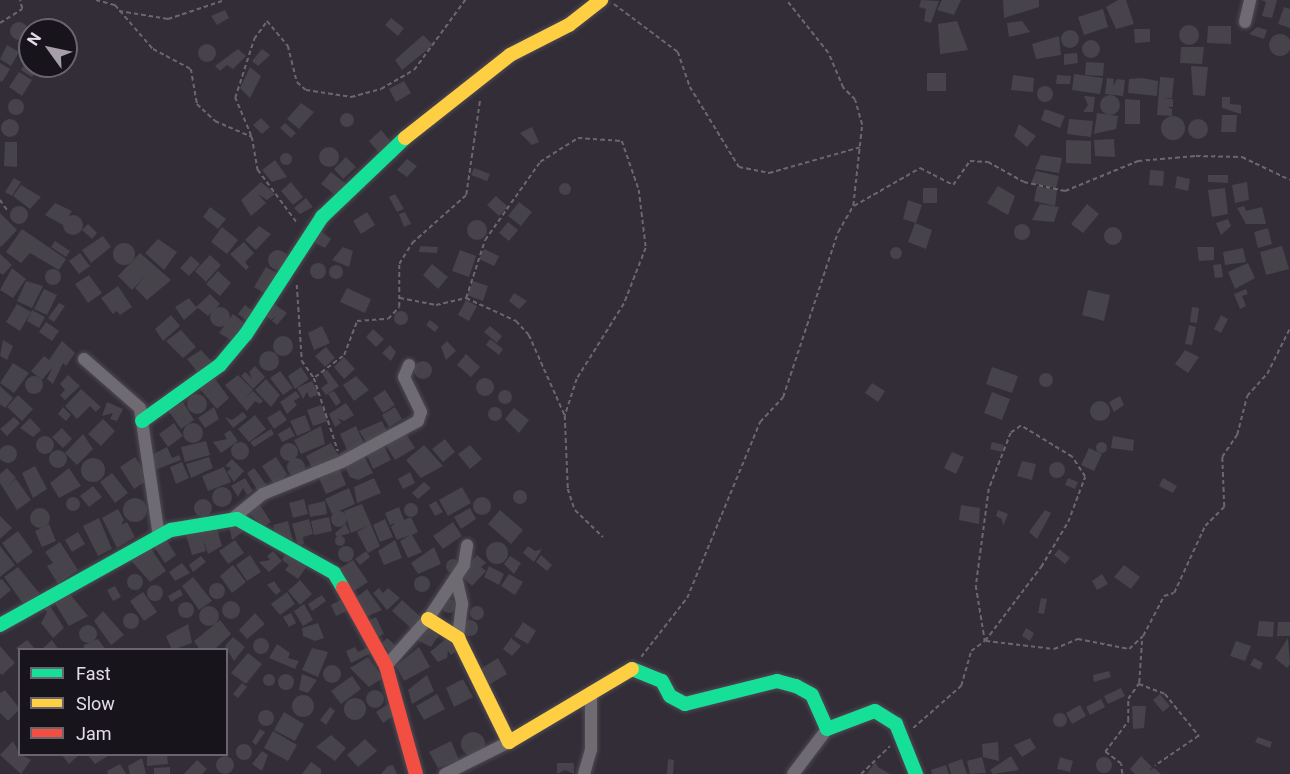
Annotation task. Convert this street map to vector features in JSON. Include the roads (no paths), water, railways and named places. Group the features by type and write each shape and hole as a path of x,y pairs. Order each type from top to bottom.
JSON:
{"street":[{"path":"142,421 220,365 322,218 385,154 483,76 543,35 569,25 601,0"},
{"path":"1245,22 1250,0"},
{"path":"84,359 140,408 159,536"},
{"path":"0,625 159,536 232,519 264,494 342,462 418,421 421,412 404,377 409,365"},
{"path":"232,519 334,573 386,666 416,774"},
{"path":"386,666 428,619 468,556 467,545"},
{"path":"456,577 462,604 458,638"},
{"path":"428,619 458,638 509,742"},
{"path":"445,774 509,742 591,696 631,669 662,681 670,696 685,704 777,681 796,686 817,702 827,729"},
{"path":"584,774 591,750 591,696"},
{"path":"793,774 827,729 853,716 875,711 896,724 899,739 916,774"}]}
